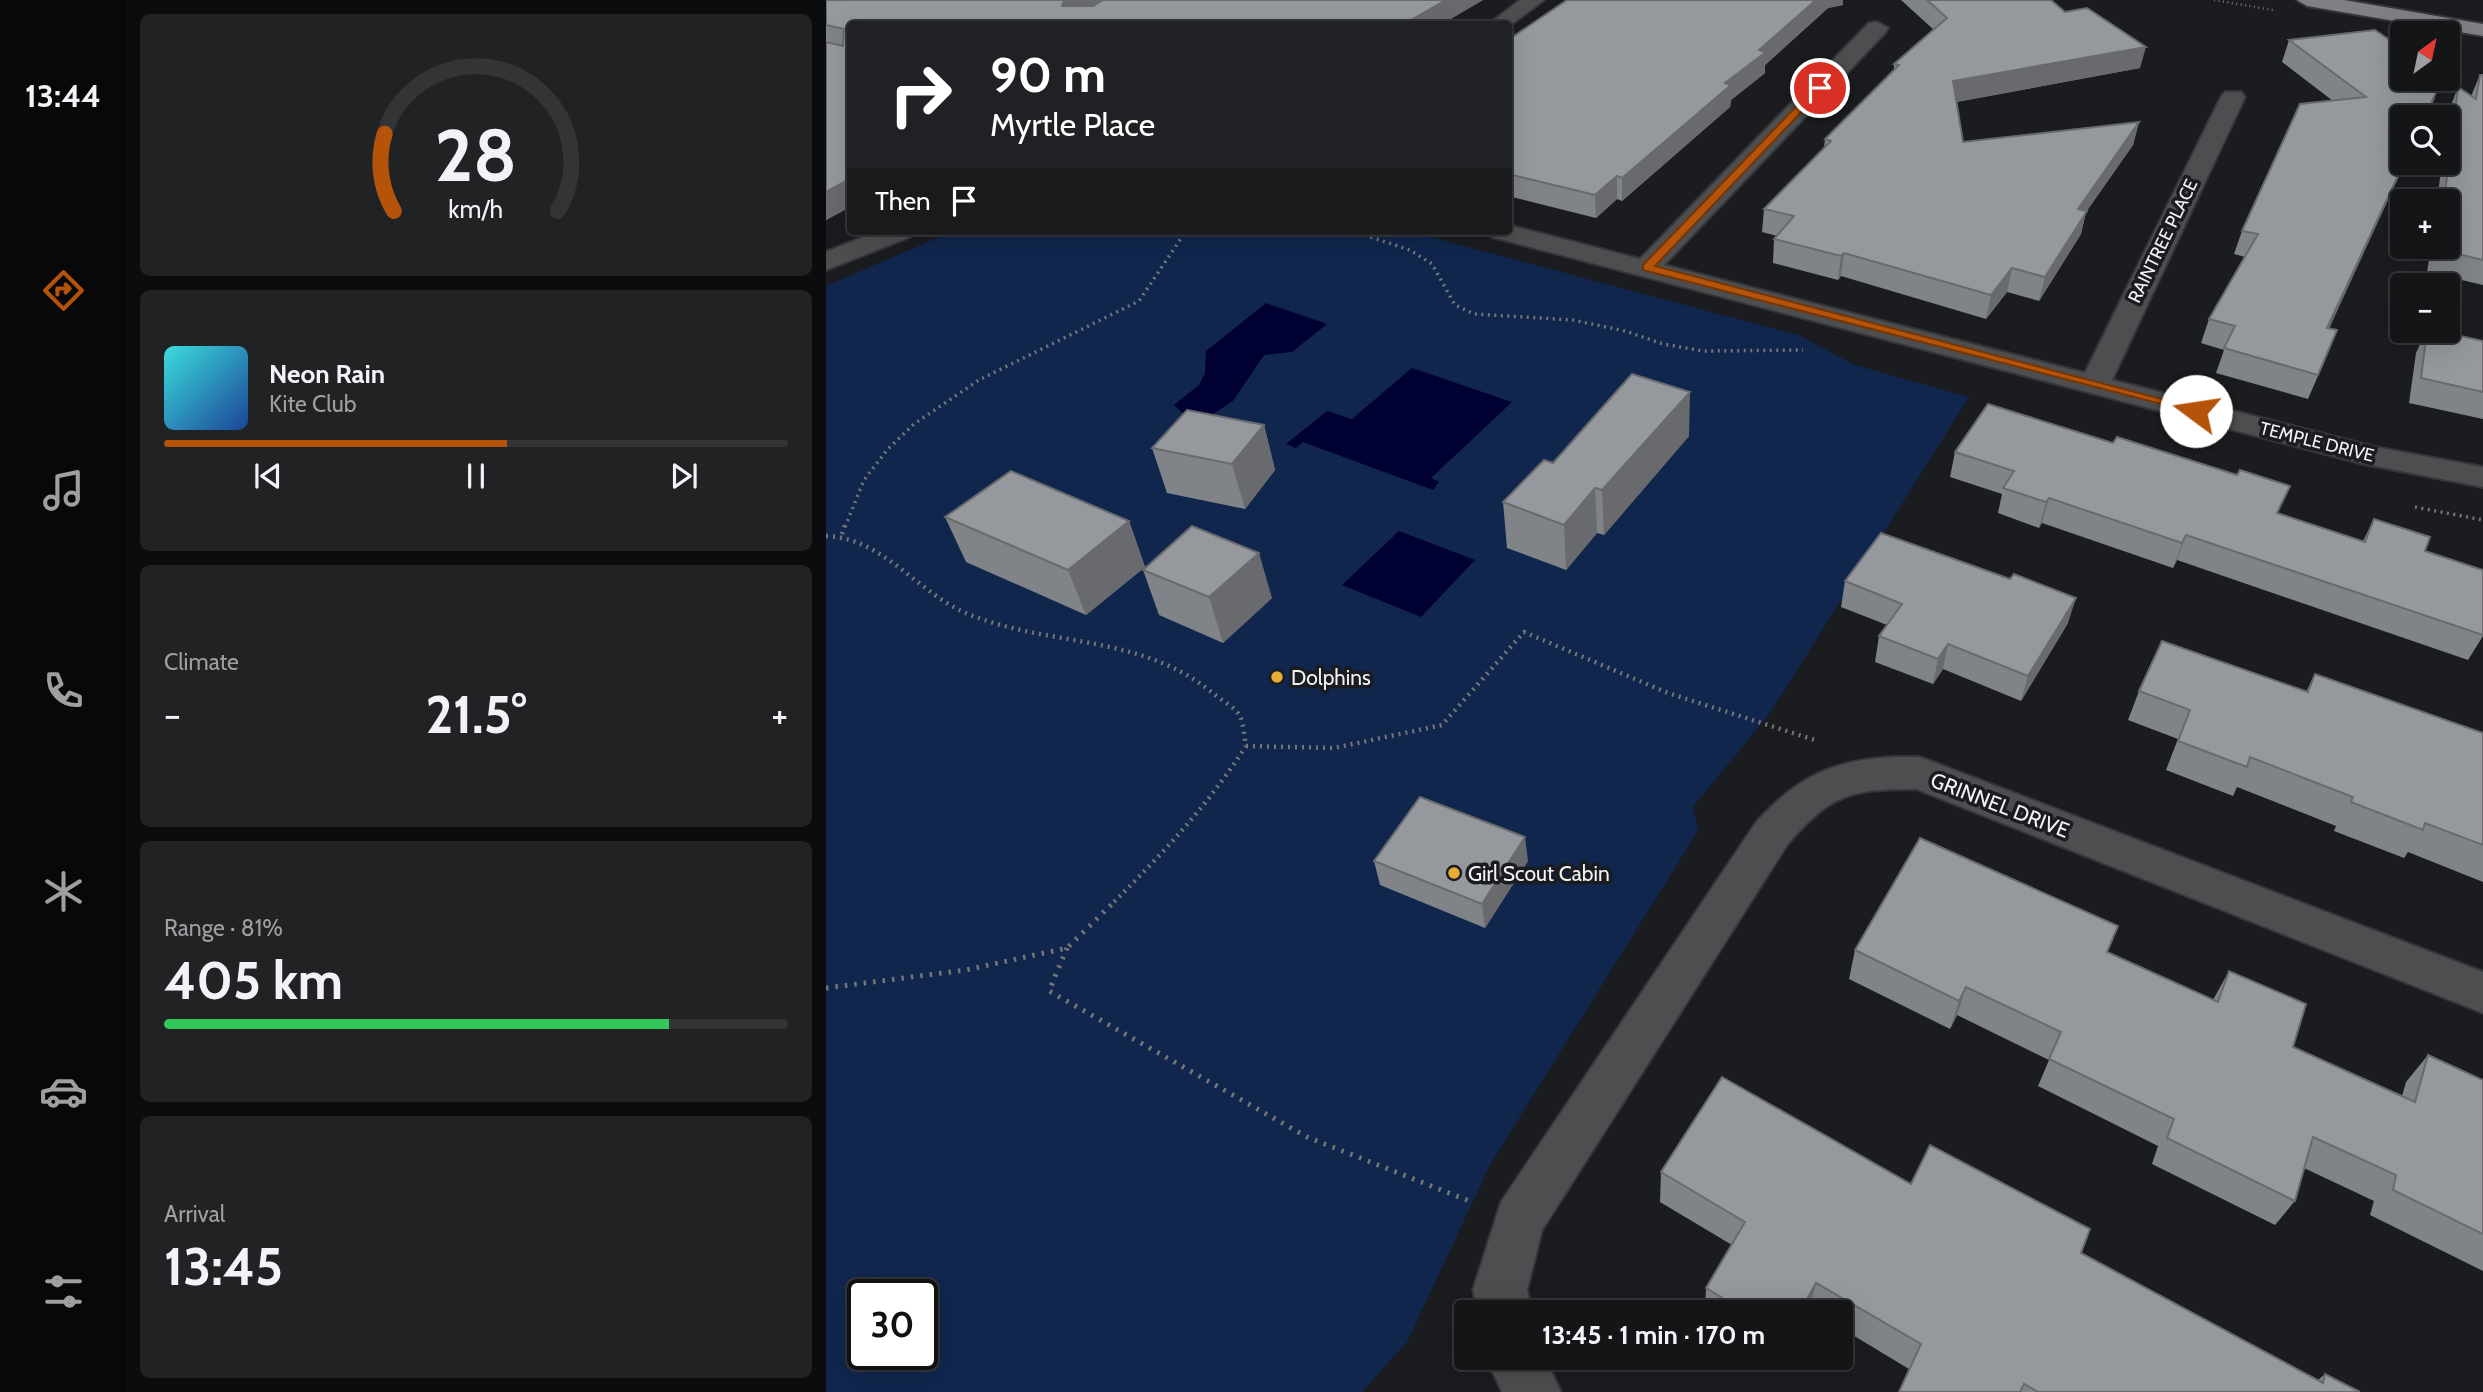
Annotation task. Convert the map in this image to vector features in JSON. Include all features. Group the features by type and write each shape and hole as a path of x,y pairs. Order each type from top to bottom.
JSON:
{"main road":[{"path":"2306,0 2483,30"},
{"path":"2424,0 2483,10"}],"street":[{"path":"1503,21 1534,0"},
{"path":"1647,267 1877,28"},
{"name":"RAINTREE PLACE","path":"2094,385 2233,97"},
{"name":"TEMPLE DRIVE","path":"1512,234 2375,457 2483,477"},
{"path":"826,262 891,235"},
{"name":"GRINNEL DRIVE","path":"1502,1300 1500,1290 1518,1220 1772,833 1796,805 1828,783 1871,772 1919,774 2483,993"},
{"path":"1521,1370 1533,1392"}],"path":[{"path":"842,534 864,480 905,432 971,382 1120,313 1139,301 1183,235"},
{"path":"1364,235 1410,250 1432,264 1455,305 1474,314 1573,320 1625,331 1663,344 1717,351 1834,348 1855,323"},
{"path":"826,536 842,534 884,554 940,601 980,620 1112,648 1172,665 1239,714 1246,746 1212,797 1173,844 1067,948 1049,991 1307,1137 1518,1220"},
{"path":"1246,746 1335,748 1442,725 1524,632 1668,693 1827,744"},
{"path":"826,988 967,970 1067,948"}],"shaded area":[{"path":"944,235 1423,235 1798,335 1855,365 1969,397 1770,713 1693,807 1698,831 1491,1163 1407,1342 1362,1392 826,1392 826,286"},
{"path":"1266,303 1327,324 1292,352 1264,355 1233,401 1196,425 1174,405 1199,385 1205,373 1206,351"},
{"path":"1412,368 1512,402 1431,478 1439,482 1433,490 1303,442 1296,448 1286,444 1327,411 1352,419"},
{"path":"1399,531 1475,560 1421,617 1342,585"}],"building":[{"path":"826,0 1064,0 1062,6 1093,6 1103,0 1446,0 1409,21 847,21 847,181 826,192 826,42 843,46 844,29 826,25"},
{"path":"1567,0 1816,0 1759,50 1766,52 1725,83 1731,85 1622,178 1617,176 1595,195 1512,175 1512,37"},
{"path":"1927,0 2051,0 2065,12 2087,8 2146,47 1953,81 1963,142 2139,122 2078,209 2087,211 2045,277 2012,268 1991,295 1844,253 1841,256 1774,239 1794,216 1764,209 1831,141 1825,139 1899,65 1894,64 1947,18"},
{"path":"2375,30 2390,40 2390,91 2437,91 2430,105 2390,105 2390,175 2398,175 2327,328 2337,330 2318,375 2224,348 2235,326 2209,319 2258,234 2242,231 2300,104 2366,97 2289,40"},
{"path":"2480,75 2483,75 2483,260 2460,254 2460,189 2445,189 2447,175 2460,175 2460,105 2456,105 2458,91 2460,88 2476,99"},
{"path":"2460,336 2483,341 2483,392 2421,378 2425,343 2460,343"},
{"path":"1632,374 1690,392 1602,490 1595,488 1564,525 1503,502 1544,460 1553,463"},
{"path":"1988,404 2113,443 2117,437 2237,475 2240,470 2290,486 2277,513 2365,542 2374,519 2430,537 2425,551 2483,570 2483,635 2186,535 2182,543 2049,498 2046,502 2003,488 2014,471 1955,452"},
{"path":"1187,410 1264,425 1232,464 1152,448"},
{"path":"1011,471 1129,521 1068,570 945,517"},
{"path":"1192,526 1259,553 1209,597 1143,570"},
{"path":"1881,533 2010,579 2014,574 2076,598 2028,676 1948,644 1938,659 1879,636 1902,604 1845,581"},
{"path":"2162,641 2308,692 2315,674 2483,733 2483,845 2425,823 2423,830 2351,802 2353,797 2250,757 2247,767 2178,741 2190,710 2139,691"},
{"name":"Girl Scout Cabin","path":"1420,797 1525,837 1482,904 1374,861"},
{"path":"1920,838 2118,926 2107,952 2218,1002 2229,971 2306,1004 2293,1047 2415,1102 2428,1055 2483,1080 2483,1234 2393,1190 2396,1175 2313,1137 2295,1201 2167,1138 2174,1119 2049,1059 2061,1032 1966,987 1959,1001 1855,950"},
{"path":"1722,1077 1911,1184 1930,1145 2090,1229 2081,1253 2323,1383 2325,1374 2360,1392 2038,1392 2024,1384 2020,1392 1899,1392 1921,1344 1853,1304 1853,1300 1845,1300 1816,1283 1807,1300 1726,1300 1706,1288 1745,1222 1661,1172"}],"place":[{"name":"Dolphins","path":"1277,677"},
{"name":"Girl Scout Cabin","path":"1454,873"}],"route":[{"path":"1820,88 1647,267 2196,411"}]}
